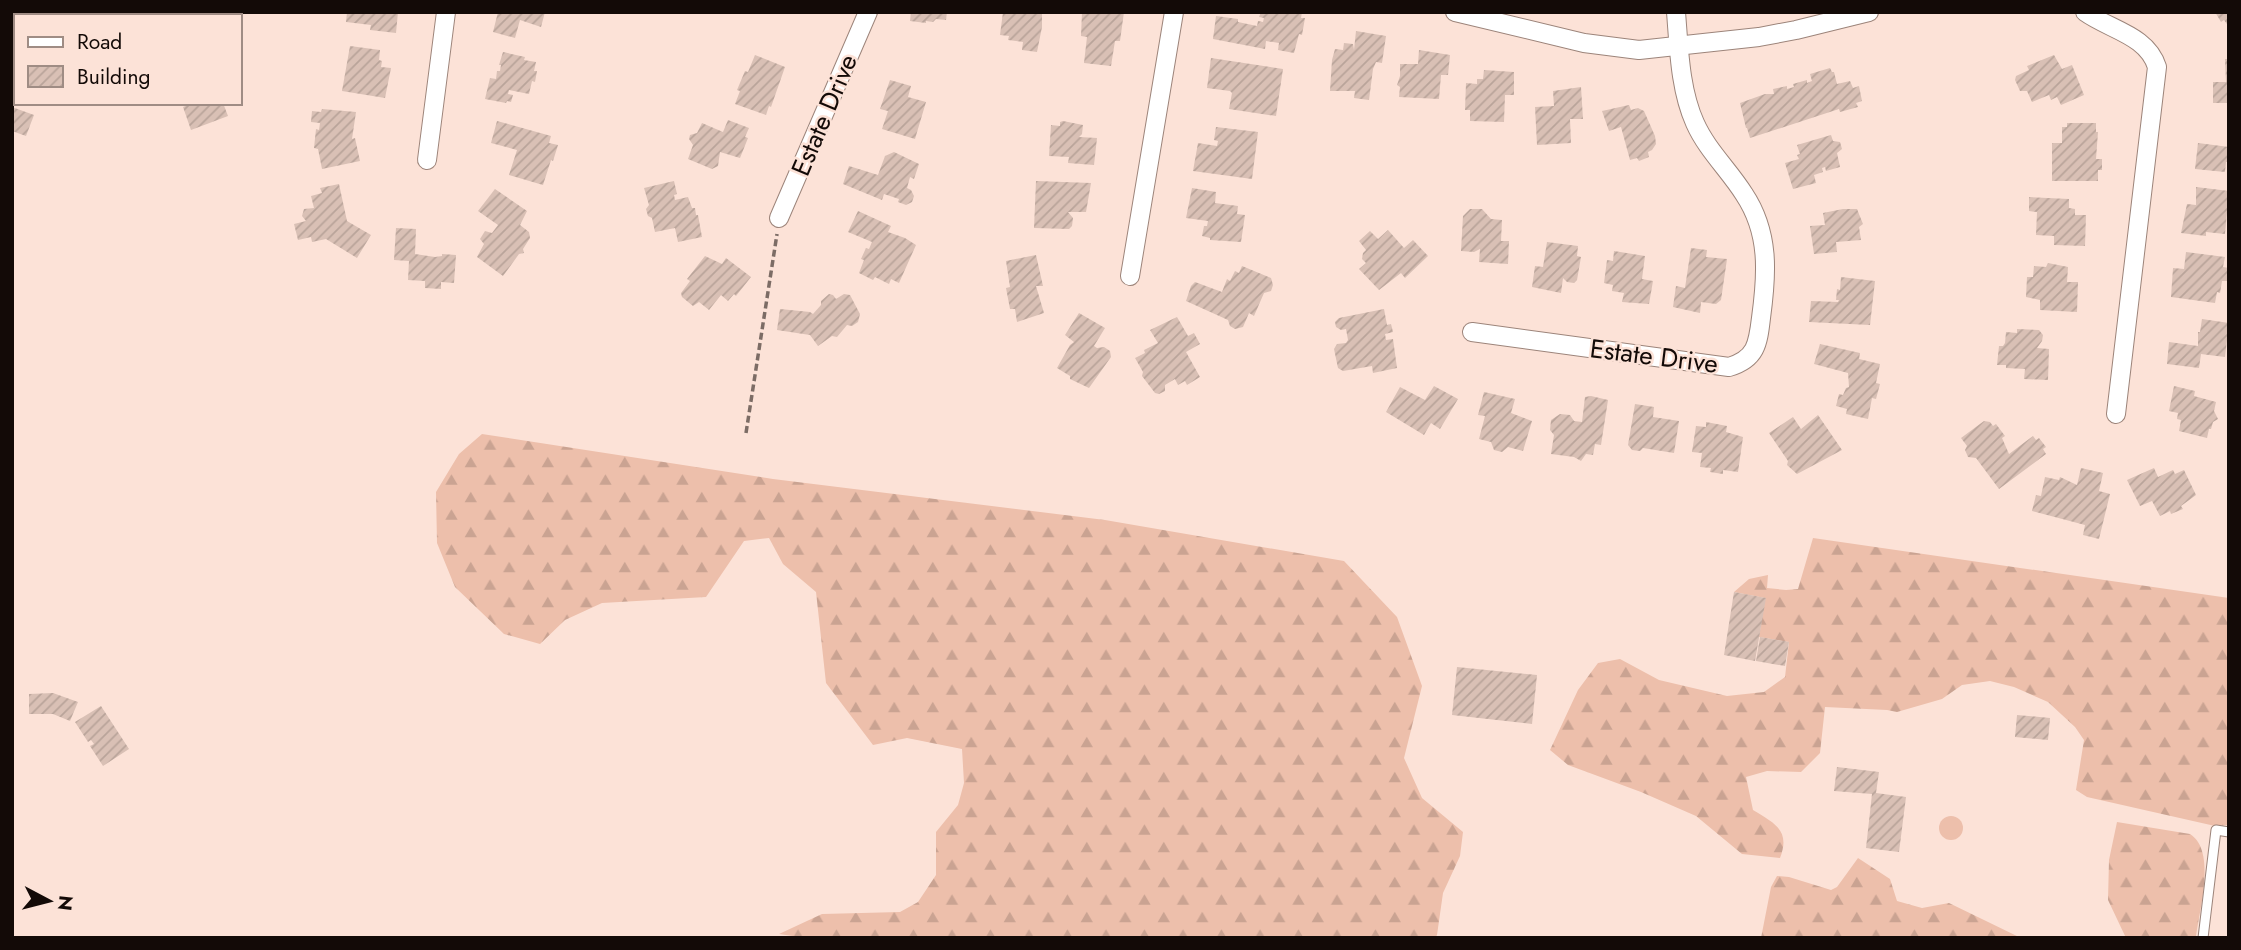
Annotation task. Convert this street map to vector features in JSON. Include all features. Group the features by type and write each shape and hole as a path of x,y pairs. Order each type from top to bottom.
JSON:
{"street":[{"path":"427,160 446,12"},
{"name":"Estate Drive","path":"779,218 869,12"},
{"path":"1130,276 1174,12"},
{"path":"1455,12 1584,43 1639,50 1759,37 1868,12"},
{"name":"Estate Drive","path":"1472,332 1728,367 1741,363 1754,351 1759,339 1765,292 1765,243 1759,220 1745,194 1705,141 1695,122 1687,97 1676,12"},
{"path":"2085,12 2118,32 2136,39 2154,55 2157,68 2116,414"}],"lane":[{"path":"2203,938 2216,830 2229,832"}],"path":[{"path":"746,433 779,218"}],"green space":[{"path":"482,434 773,479 1105,520 1344,561 1397,617 1422,686 1404,758 1422,798 1463,832 1460,856 1443,893 1437,935 1435,938 806,938 779,934 822,914 900,912 918,902 936,875 936,832 958,805 964,783 962,749 907,738 873,745 826,683 816,592 783,564 769,538 744,541 706,597 602,603 565,620 540,644 504,634 455,587 437,543 436,492 459,454"},
{"path":"1813,538 2229,598 2229,825 2215,826 2087,797 2076,790 2084,740 2075,727 2048,702 2014,687 1990,681 1962,685 1942,699 1897,712 1825,707 1820,753 1801,772 1767,771 1746,777 1753,810 1774,824 1782,834 1783,848 1780,858 1742,854 1696,816 1568,765 1550,750 1578,690 1598,663 1620,659 1659,680 1727,696 1764,692 1785,677 1789,642 1759,637 1765,598 1734,592 1749,579 1768,575 1767,588 1798,589"},
{"path":"1951,816 1960,819 1963,828 1960,837 1951,840 1942,837 1939,828 1942,819"},
{"path":"2117,822 2190,834 2198,842 2205,867 2196,938 2126,938 2108,900 2109,860"},
{"path":"1858,858 1890,879 1897,901 1922,908 1949,903 2021,938 1761,938 1771,887 1777,876 1831,890 1837,887"}],"building":[{"path":"347,12 398,12 396,33 370,30 371,25 346,22"},
{"path":"498,12 545,12 541,27 520,20 515,38 493,32"},
{"path":"911,12 947,12 946,20 936,19 926,23 910,21"},
{"path":"1003,12 1042,12 1037,52 1022,50 1023,42 1008,40 1009,36 1000,35"},
{"path":"1082,12 1124,12 1120,41 1115,41 1111,66 1084,63 1087,37 1081,36"},
{"path":"1261,12 1302,12 1301,18 1305,18 1302,35 1299,34 1294,53 1278,50 1279,43 1266,41 1265,49 1213,39 1216,16 1238,19 1238,22 1257,26 1258,21 1263,22 1264,18 1259,17"},
{"path":"2215,12 2229,12 2229,27 2224,20 2221,22"},
{"path":"1356,31 1386,36 1382,63 1376,62 1373,69 1369,100 1354,98 1355,91 1330,91 1335,49 1343,50 1344,43 1353,44 1354,50"},
{"path":"350,46 380,50 381,67 391,68 385,98 342,91"},
{"path":"1419,50 1450,55 1448,75 1441,75 1439,99 1399,97 1400,87 1397,85 1400,64 1418,64"},
{"path":"503,52 536,62 534,71 537,71 529,94 509,90 508,94 513,95 511,102 506,103 485,99 490,78 496,79 497,71 500,71"},
{"path":"755,55 785,67 766,115 735,104 740,91 737,90"},
{"path":"2054,55 2062,69 2072,65 2084,95 2061,105 2057,97 2051,100 2049,95 2032,102 2027,91 2020,91 2016,76 2029,70 2027,66"},
{"path":"1211,58 1283,69 1276,116 1229,109 1232,93 1230,91 1207,88"},
{"path":"2225,59 2229,59 2229,103 2213,103 2213,82 2226,82"},
{"path":"1830,68 1837,84 1850,81 1853,88 1859,86 1862,101 1856,103 1858,107 1840,112 1839,109 1750,138 1740,103 1765,94 1774,94 1773,89 1787,86 1787,89 1807,80 1807,83 1812,81 1810,74"},
{"path":"1484,70 1514,72 1514,95 1505,95 1504,122 1470,121 1470,110 1465,110 1466,83 1477,84 1477,79 1483,79"},
{"path":"890,80 911,86 908,97 926,102 915,139 882,129 888,111 880,109"},
{"path":"1581,87 1583,119 1570,119 1571,143 1537,145 1535,107 1554,106 1553,91"},
{"path":"224,105 228,116 191,130 183,107"},
{"path":"1629,105 1631,110 1638,108 1644,111 1655,136 1656,144 1648,152 1649,157 1639,161 1637,158 1630,160 1621,127 1609,131 1602,111"},
{"path":"12,107 34,115 26,136 12,131"},
{"path":"322,109 356,112 352,139 355,138 360,161 322,169 318,149 314,148 316,129 319,130 320,123 311,122 312,111 321,112"},
{"path":"728,120 749,128 740,158 720,152 718,166 712,169 688,159 693,145 689,139 690,135 697,133 702,123 723,132"},
{"path":"497,121 551,136 549,143 558,145 543,185 509,175 517,150 491,143"},
{"path":"1063,121 1083,125 1079,137 1097,138 1094,165 1068,163 1069,157 1049,156 1051,125 1060,126"},
{"path":"2067,123 2096,123 2096,159 2102,159 2098,181 2052,181 2052,143 2062,143 2062,127 2067,127"},
{"path":"1216,127 1258,132 1252,179 1193,171 1198,143 1217,146 1218,141 1214,140"},
{"path":"1831,135 1833,141 1840,142 1842,149 1837,153 1840,167 1826,171 1825,167 1822,168 1823,172 1814,175 1816,183 1793,189 1785,163 1799,159 1797,145"},
{"path":"2198,143 2229,147 2229,162 2226,162 2225,172 2195,169"},
{"path":"894,152 919,164 914,179 910,177 907,188 914,196 912,202 906,205 898,202 899,199 884,194 882,200 843,184 849,166 878,175 885,156"},
{"path":"674,181 677,194 674,195 675,200 688,197 698,215 702,237 678,242 675,228 655,232 652,218 648,216 646,209 649,205 644,188"},
{"path":"1036,181 1091,183 1086,212 1068,212 1073,218 1069,229 1034,228"},
{"path":"339,184 347,221 371,235 357,258 326,239 312,242 311,237 298,240 294,224 306,221 302,216 304,209 314,208 311,196 322,193 320,188"},
{"path":"2196,187 2229,191 2225,234 2206,232 2206,236 2181,233 2187,204 2196,205"},
{"path":"1192,188 1216,192 1215,203 1238,206 1237,214 1245,215 1241,242 1210,240 1202,236 1208,221 1186,218"},
{"path":"495,189 527,211 520,225 529,232 530,238 523,249 524,253 519,254 503,276 477,257 484,244 480,239 485,231 492,233 498,225 478,211"},
{"path":"2029,197 2069,199 2069,208 2075,209 2075,215 2086,215 2085,246 2054,245 2054,236 2036,235 2037,212 2029,211"},
{"path":"1470,209 1482,209 1491,219 1502,220 1501,241 1509,241 1508,264 1479,262 1480,249 1474,252 1461,251 1463,216"},
{"path":"1857,209 1863,224 1859,227 1861,240 1836,242 1837,252 1814,254 1810,226 1825,225 1823,213"},
{"path":"858,211 891,226 888,232 916,245 899,283 891,279 889,284 875,277 873,280 859,273 864,260 861,259 872,242 848,232"},
{"path":"396,228 416,229 415,254 435,257 442,254 456,255 454,283 441,282 441,289 425,288 425,281 408,280 409,261 394,260"},
{"path":"1388,230 1404,248 1413,240 1428,256 1405,278 1401,273 1379,290 1359,269 1366,263 1362,259 1366,250 1359,241 1370,231 1378,239"},
{"path":"1547,242 1578,246 1577,256 1581,257 1577,280 1574,283 1567,282 1563,278 1561,293 1532,287 1535,266 1543,267"},
{"path":"1691,248 1707,250 1706,257 1727,259 1721,300 1716,304 1701,302 1700,313 1673,307 1676,286 1685,288"},
{"path":"1614,251 1645,256 1642,279 1653,281 1649,304 1622,302 1624,293 1612,291 1613,285 1604,283 1607,260 1613,261"},
{"path":"2186,252 2225,257 2223,267 2229,268 2228,281 2222,281 2215,303 2171,297 2173,268 2184,269"},
{"path":"1036,255 1043,286 1036,286 1044,313 1017,322 1015,309 1010,309 1006,288 1010,287 1006,261"},
{"path":"705,256 722,264 726,258 751,277 736,296 734,294 728,301 721,295 709,310 699,302 693,306 681,293 690,281 687,279"},
{"path":"2048,263 2068,267 2067,282 2078,282 2077,312 2040,310 2040,300 2026,297 2027,277 2033,277 2034,266 2046,267"},
{"path":"1242,266 1271,278 1273,285 1271,291 1264,293 1254,316 1249,313 1243,327 1235,329 1230,326 1228,320 1186,301 1195,282 1222,292 1227,279 1230,281 1235,271 1239,273"},
{"path":"1841,277 1875,281 1870,325 1809,322 1811,301 1838,302 1837,289 1840,290"},
{"path":"829,294 836,299 844,294 850,295 860,314 858,322 852,326 847,325 837,337 832,336 818,346 810,335 777,330 780,309 813,314"},
{"path":"1384,309 1387,325 1391,324 1393,332 1385,334 1386,340 1393,339 1397,368 1373,373 1372,366 1343,371 1338,368 1334,349 1337,344 1346,343 1348,340 1346,329 1336,327 1335,322 1339,318"},
{"path":"1079,313 1105,328 1094,346 1104,347 1110,351 1111,357 1089,388 1070,379 1070,376 1057,368 1074,342 1065,335"},
{"path":"1177,317 1188,336 1194,333 1200,344 1186,352 1200,377 1187,385 1185,381 1178,385 1175,379 1165,385 1165,391 1155,393 1142,376 1143,372 1135,358 1158,343 1150,330"},
{"path":"2202,319 2229,323 2225,357 2201,354 2199,368 2167,364 2169,342 2198,346"},
{"path":"2017,329 2039,330 2043,335 2037,348 2049,349 2048,380 2024,379 2025,369 1997,365 1999,346 2005,343 2006,332 2017,333"},
{"path":"1820,344 1860,353 1859,359 1880,364 1876,383 1880,384 1876,399 1872,398 1868,419 1846,414 1847,409 1836,406 1839,394 1843,395 1849,387 1848,373 1814,364"},
{"path":"1434,386 1458,399 1440,429 1431,423 1424,435 1386,412 1400,387 1425,400"},
{"path":"2174,386 2195,391 2194,396 2216,402 2214,411 2218,419 2213,422 2207,438 2179,431 2181,420 2177,419 2178,413 2169,411"},
{"path":"1484,392 1515,399 1511,413 1532,421 1523,451 1508,447 1502,452 1494,450 1491,442 1479,439 1485,416 1478,415"},
{"path":"1585,397 1608,400 1601,445 1595,444 1593,455 1586,454 1581,461 1574,457 1551,454 1554,435 1550,430 1551,420 1560,414 1570,415 1574,421 1582,422"},
{"path":"1635,404 1654,407 1653,417 1679,421 1674,453 1643,448 1640,451 1632,450 1628,445"},
{"path":"1818,415 1842,450 1797,474 1787,465 1788,461 1769,433 1793,417 1801,429"},
{"path":"1984,421 1993,426 1996,424 2005,436 2002,438 2009,454 2033,436 2036,440 2039,438 2046,447 2043,449 2046,454 1999,489 1976,458 1968,457 1965,450 1967,446 1961,438"},
{"path":"1706,422 1727,426 1726,432 1743,437 1738,472 1723,470 1723,474 1710,472 1711,468 1700,467 1702,453 1692,452 1696,426 1706,427"},
{"path":"2081,468 2103,473 2099,491 2110,494 2099,539 2083,535 2085,525 2032,511 2036,495 2041,496 2045,477 2059,480 2060,477 2077,485"},
{"path":"2154,468 2158,477 2173,470 2175,474 2184,470 2196,495 2181,506 2183,509 2160,516 2152,501 2140,506 2127,480"},
{"path":"1734,592 1766,598 1755,661 1724,655"},
{"path":"1760,637 1789,642 1785,666 1756,661"},
{"path":"1457,667 1537,675 1532,724 1452,715"},
{"path":"53,693 78,702 70,721 53,714 29,714 29,694"},
{"path":"101,706 129,749 103,766 90,746 94,744 91,740 88,742 75,722"},
{"path":"2017,715 2050,718 2048,740 2015,737"},
{"path":"1837,767 1879,772 1876,793 1906,797 1899,852 1866,848 1872,794 1834,791"}]}
